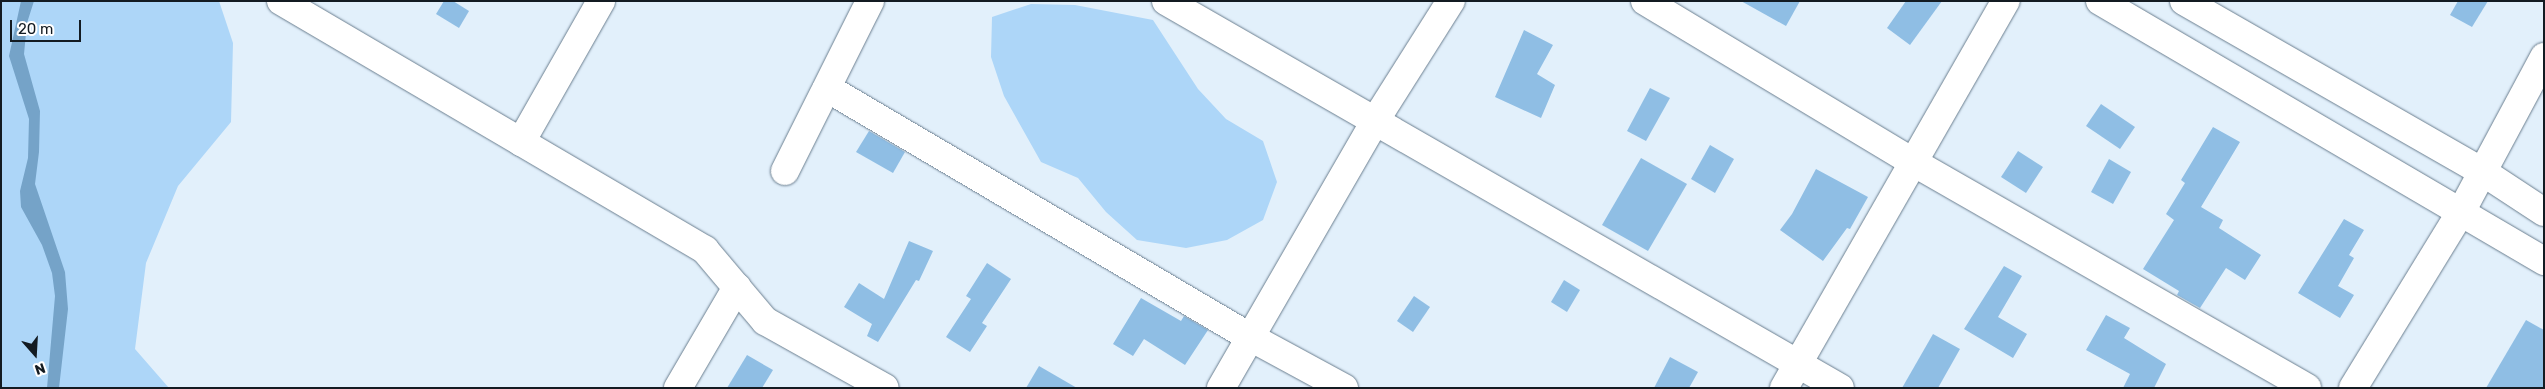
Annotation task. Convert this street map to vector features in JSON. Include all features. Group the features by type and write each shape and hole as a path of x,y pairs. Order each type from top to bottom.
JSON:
{"street":[{"path":"280,1 705,250 765,321 885,388"},
{"path":"521,142 601,1"},
{"path":"785,171 870,1"},
{"path":"1166,1 1840,388"},
{"path":"1221,388 1375,121 1451,1"},
{"path":"1645,1 1913,162 2307,388"},
{"path":"1784,388 2006,1"},
{"path":"2100,1 2544,261"},
{"path":"2184,1 2483,172 2544,212"},
{"path":"2352,388 2461,212 2544,56"},
{"path":"827,88 1250,337 1344,388"},
{"path":"678,388 737,287"}],"shaded area":[{"path":"1,1 219,1 233,43 231,122 178,186 146,263 135,349 169,388 1,388"},
{"path":"21,1 34,1 27,23 24,54 40,111 39,152 35,184 65,272 68,309 59,388 47,388 55,296 52,273 42,245 21,207 20,191 28,158 29,119 9,56"},
{"path":"1031,4 1075,5 1153,20 1198,89 1226,119 1263,141 1277,182 1263,220 1227,240 1186,248 1137,240 1106,212 1078,178 1041,162 1004,96 991,57 992,17"}],"building":[{"path":"444,1 453,1 469,11 459,28 436,14"},
{"path":"1741,1 1800,1 1786,26"},
{"path":"1906,1 1942,1 1910,45 1887,28"},
{"path":"2458,1 2488,1 2472,27 2450,15"},
{"path":"1524,30 1553,45 1537,74 1555,85 1541,118 1495,97"},
{"path":"1650,88 1670,98 1646,141 1627,131"},
{"path":"2101,104 2135,127 2120,149 2086,126"},
{"path":"2213,127 2240,142 2201,207 2223,220 2219,228 2261,255 2245,280 2226,268 2200,308 2177,295 2179,291 2143,269 2174,220 2166,214 2185,183 2181,180"},
{"path":"869,131 905,152 893,173 856,152"},
{"path":"1710,145 1734,159 1715,193 1691,179"},
{"path":"2018,151 2043,167 2026,193 2001,177"},
{"path":"1641,158 1687,184 1648,251 1602,225"},
{"path":"2109,159 2131,172 2113,204 2091,192"},
{"path":"1816,169 1868,197 1850,229 1847,228 1823,261 1780,230 1792,214"},
{"path":"2344,219 2364,230 2349,255 2354,258 2338,286 2354,295 2340,318 2298,293"},
{"path":"909,241 933,251 919,281 916,280 878,342 867,336 872,324 844,307 859,283 884,299"},
{"path":"987,263 1011,279 982,323 987,326 970,352 946,337 971,299 966,296"},
{"path":"2004,266 2022,276 1998,317 2027,334 2013,358 1964,329"},
{"path":"1564,280 1580,290 1567,312 1551,302"},
{"path":"1414,296 1430,307 1413,332 1397,321"},
{"path":"1141,298 1181,321 1184,316 1208,330 1185,365 1144,339 1133,356 1113,344"},
{"path":"2106,315 2130,328 2124,338 2166,364 2154,388 2123,388 2130,374 2086,350"},
{"path":"2526,320 2544,330 2544,388 2486,388"},
{"path":"1933,334 1960,349 1938,388 1902,388"},
{"path":"747,355 773,370 762,388 727,388"},
{"path":"1670,357 1698,372 1689,388 1654,388"},
{"path":"1039,366 1077,388 1026,388"}]}
